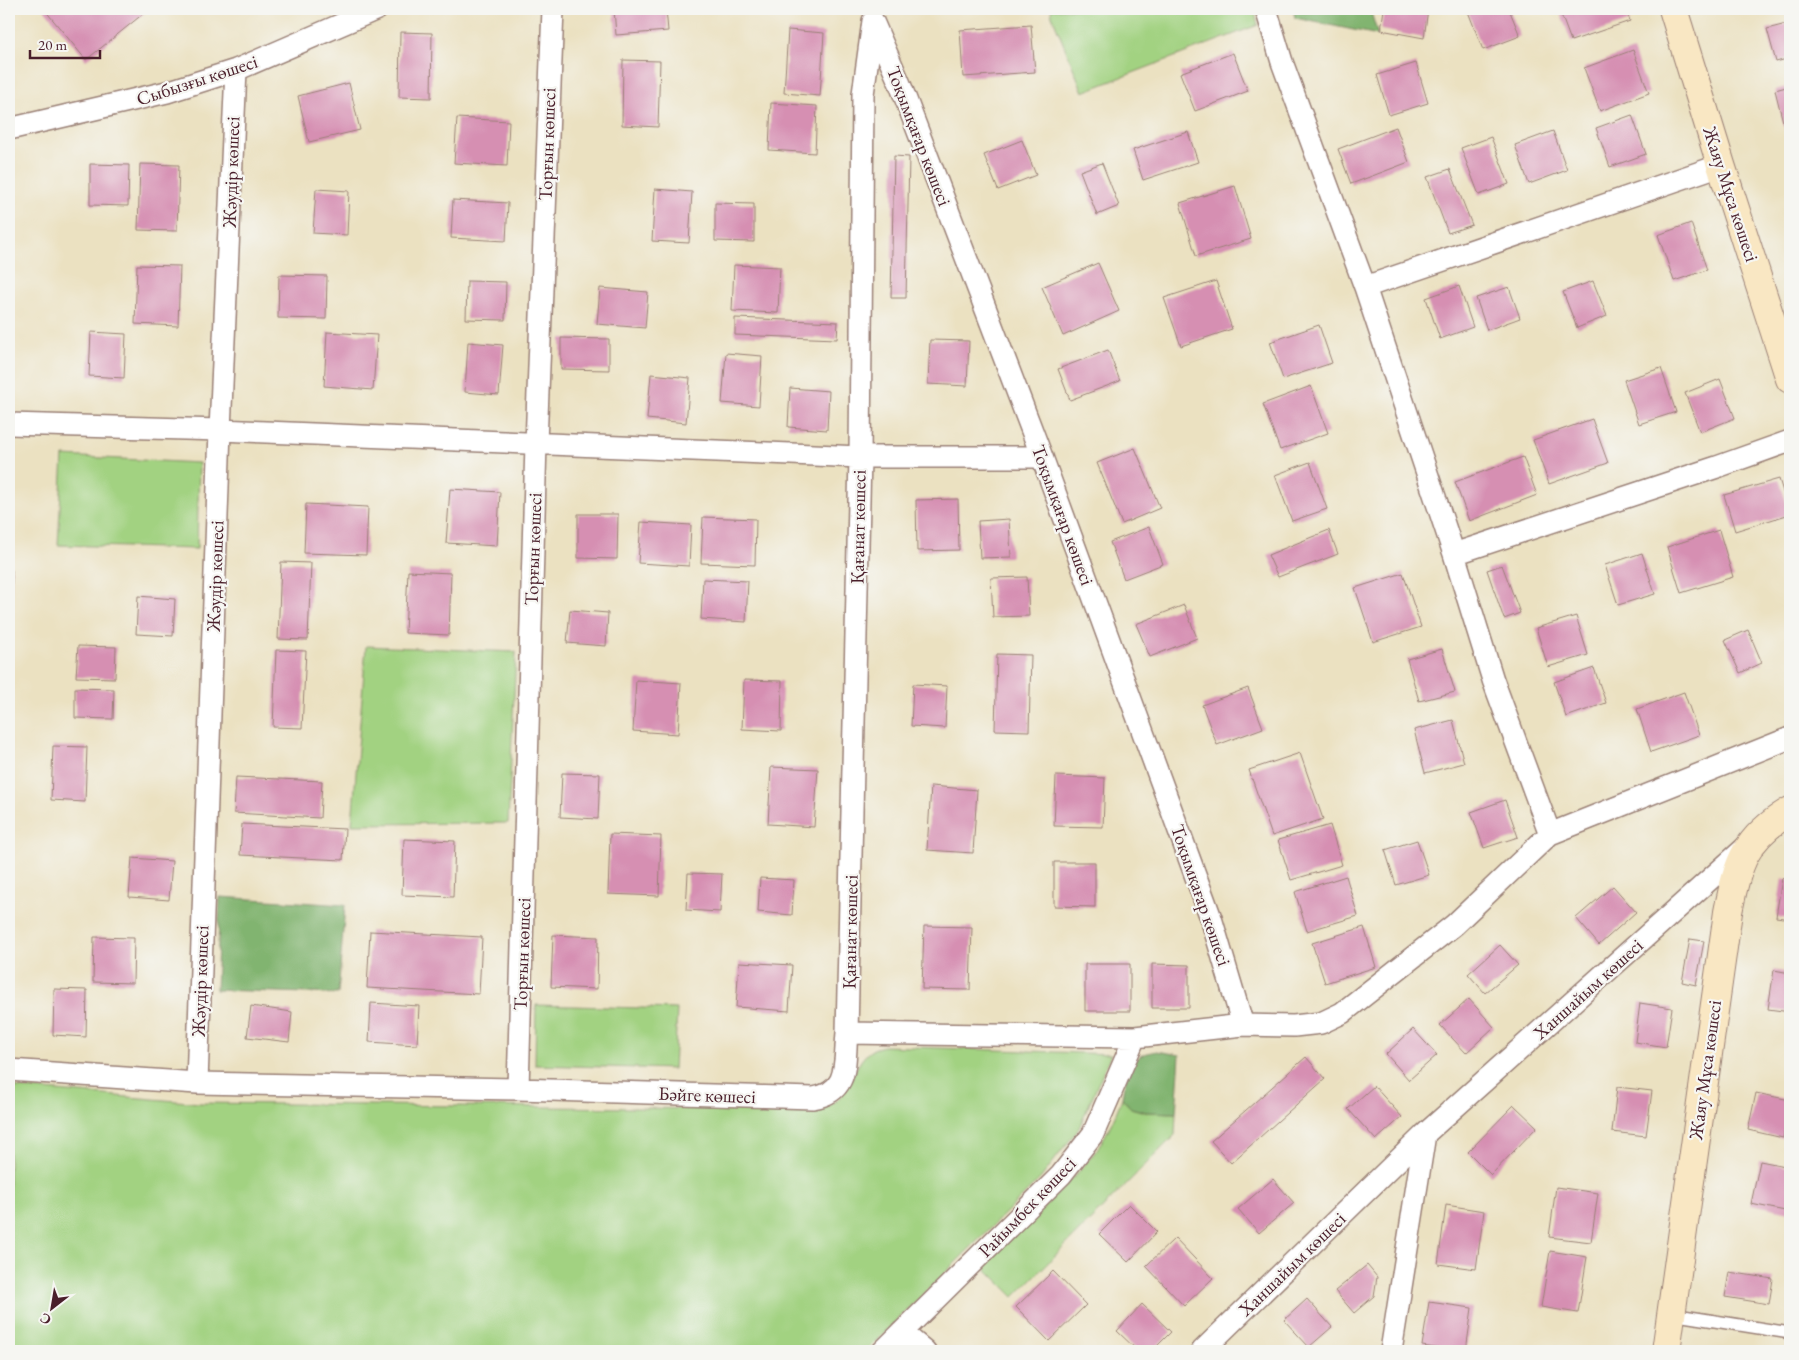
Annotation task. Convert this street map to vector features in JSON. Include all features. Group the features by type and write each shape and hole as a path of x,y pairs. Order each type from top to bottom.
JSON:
{"street":[{"name":"Сыбызғы көшесі","path":"9,129 167,92 236,70 377,9"},
{"name":"Торғын көшесі","path":"518,1089 536,443 553,9"},
{"path":"1266,9 1282,62 1364,287 1454,554 1493,680 1550,834"},
{"name":"Жаяу Мұса көшесі","path":"1673,9 1790,379"},
{"name":"Тоқымқағар көшесі","path":"873,15 1042,457 1211,918 1243,1025"},
{"name":"Қағанат көшесі","path":"847,1033 860,457 863,94 873,15"},
{"name":"Жәудір көшесі","path":"196,1083 220,430 236,70"},
{"path":"1364,287 1721,165"},
{"path":"9,424 220,430 860,457 1042,457"},
{"path":"1454,554 1790,441"},
{"path":"847,1033 1135,1037 1243,1025 1294,1026 1321,1023 1342,1013 1454,925 1550,834 1790,738"},
{"name":"Жаяу Мұса көшесі","path":"1666,1351 1728,912 1738,871 1750,844 1774,821 1790,812"},
{"name":"Ханшайым көшесі","path":"1202,1351 1425,1134 1750,844"},
{"name":"Бәйге көшесі","path":"9,1070 196,1083 518,1089 813,1098 831,1093 841,1082 847,1033"},
{"name":"Райымбек көшесі","path":"883,1351 1061,1175 1093,1134 1135,1037"},
{"path":"1391,1351 1425,1134"},
{"path":"902,1332 924,1351"}],"lane":[{"path":"1671,1314 1790,1333"}],"green space":[{"path":"1051,9 1254,9 1258,25 1083,92 1052,16"},
{"path":"1293,9 1370,9 1378,35 1295,18"},
{"path":"63,456 199,463 197,549 58,545"},
{"path":"366,646 516,652 508,823 352,824"},
{"path":"220,897 345,905 338,994 216,990"},
{"path":"536,1005 677,1009 674,1069 535,1065"},
{"path":"884,1046 1111,1054 1079,1128 1041,1178 866,1351 9,1351 9,1087 200,1103 804,1110 820,1109 831,1105 839,1099 865,1056 873,1049"},
{"path":"1157,1051 1180,1055 1176,1113 1145,1112 1131,1108 1122,1098 1133,1064 1142,1055"},
{"path":"1122,1098 1131,1108 1145,1112 1176,1113 1175,1135 1014,1297 982,1265 1053,1199 1080,1171 1101,1143"}],"building":[{"path":"44,9 149,9 86,60"},
{"path":"614,9 666,9 668,31 616,35"},
{"path":"1384,9 1428,9 1424,38 1381,30"},
{"path":"1467,9 1509,9 1520,36 1483,50"},
{"path":"1559,9 1626,9 1630,21 1571,41"},
{"path":"1790,23 1790,58 1776,62 1767,29"},
{"path":"1031,25 1035,72 963,77 960,30"},
{"path":"788,30 824,33 820,96 784,93"},
{"path":"400,32 432,33 431,98 399,97"},
{"path":"1633,50 1649,93 1600,111 1584,68"},
{"path":"1233,53 1248,91 1195,111 1180,73"},
{"path":"623,60 660,61 658,127 622,125"},
{"path":"1416,63 1428,103 1389,115 1377,75"},
{"path":"349,83 360,130 309,142 298,96"},
{"path":"1790,86 1790,129 1785,130 1775,90"},
{"path":"771,103 817,106 815,153 769,150"},
{"path":"1632,115 1646,154 1610,167 1596,128"},
{"path":"457,118 509,121 507,166 454,163"},
{"path":"1396,127 1409,162 1351,184 1338,149"},
{"path":"1553,131 1567,170 1529,184 1515,145"},
{"path":"1188,132 1198,162 1143,180 1133,150"},
{"path":"1491,137 1509,184 1479,195 1461,148"},
{"path":"1022,140 1036,175 998,190 984,155"},
{"path":"894,156 909,157 906,298 891,298"},
{"path":"1102,163 1119,206 1097,215 1080,171"},
{"path":"90,164 129,165 128,206 90,205"},
{"path":"140,164 179,165 177,231 138,230"},
{"path":"1450,169 1472,225 1448,233 1427,177"},
{"path":"1235,186 1251,239 1196,256 1180,203"},
{"path":"316,189 349,191 347,235 313,233"},
{"path":"655,189 692,192 689,243 652,241"},
{"path":"453,200 508,203 506,241 451,238"},
{"path":"715,203 754,204 754,242 715,241"},
{"path":"1691,223 1707,270 1674,281 1658,235"},
{"path":"1098,263 1119,311 1063,336 1042,287"},
{"path":"137,265 180,266 178,326 135,324"},
{"path":"734,265 780,267 778,313 732,311"},
{"path":"279,275 327,276 326,319 278,318"},
{"path":"467,281 506,282 505,320 466,319"},
{"path":"1216,281 1232,329 1181,346 1164,298"},
{"path":"1593,281 1607,316 1577,328 1563,292"},
{"path":"1459,286 1473,327 1440,339 1426,298"},
{"path":"1509,287 1520,318 1487,330 1476,298"},
{"path":"600,288 648,292 645,328 597,324"},
{"path":"735,318 838,322 837,339 735,335"},
{"path":"1319,325 1332,363 1283,379 1270,342"},
{"path":"91,332 126,334 124,378 89,376"},
{"path":"327,332 377,335 373,390 324,386"},
{"path":"561,338 609,339 609,370 561,369"},
{"path":"930,340 969,341 967,386 928,384"},
{"path":"468,342 503,345 499,395 465,392"},
{"path":"1108,350 1120,381 1070,400 1058,369"},
{"path":"726,353 762,356 759,406 722,403"},
{"path":"1661,368 1676,412 1639,424 1624,380"},
{"path":"651,374 690,378 686,423 647,419"},
{"path":"1720,379 1735,418 1700,432 1685,393"},
{"path":"1311,386 1328,433 1280,450 1263,404"},
{"path":"790,388 829,391 827,430 788,427"},
{"path":"1592,419 1608,463 1549,484 1533,440"},
{"path":"1135,448 1160,508 1122,524 1097,463"},
{"path":"1523,457 1537,495 1469,521 1455,482"},
{"path":"1310,462 1327,509 1292,521 1275,475"},
{"path":"1779,479 1790,514 1735,531 1724,495"},
{"path":"450,489 500,492 497,546 446,543"},
{"path":"958,499 959,550 917,551 916,500"},
{"path":"306,504 368,507 366,555 304,553"},
{"path":"578,514 618,514 617,559 578,558"},
{"path":"703,517 756,519 755,565 701,563"},
{"path":"1009,519 1011,557 980,558 978,521"},
{"path":"641,522 691,525 689,566 638,563"},
{"path":"1149,527 1163,564 1124,579 1110,542"},
{"path":"1329,530 1338,554 1278,577 1268,555"},
{"path":"1719,530 1733,577 1681,593 1667,547"},
{"path":"1642,553 1655,594 1618,605 1605,565"},
{"path":"281,562 311,563 308,640 278,639"},
{"path":"1502,565 1520,613 1504,619 1487,570"},
{"path":"9,569 12,570 11,622 9,622"},
{"path":"408,571 451,573 449,635 405,633"},
{"path":"1403,573 1421,627 1373,642 1355,588"},
{"path":"1027,577 1029,616 993,617 991,578"},
{"path":"703,579 748,581 746,622 701,619"},
{"path":"138,596 175,599 173,636 136,634"},
{"path":"1184,605 1197,638 1150,657 1136,624"},
{"path":"570,610 608,613 606,646 567,643"},
{"path":"1576,616 1588,655 1548,667 1536,628"},
{"path":"1748,630 1762,663 1740,673 1725,640"},
{"path":"78,646 116,647 115,678 76,677"},
{"path":"1442,649 1455,692 1419,701 1407,659"},
{"path":"276,650 306,651 302,728 273,727"},
{"path":"997,654 1031,655 1029,731 995,730"},
{"path":"1594,668 1606,703 1566,717 1554,682"},
{"path":"636,680 681,683 678,734 633,731"},
{"path":"744,680 782,681 781,731 742,729"},
{"path":"913,684 947,686 945,728 911,726"},
{"path":"75,688 114,689 113,719 75,718"},
{"path":"1248,688 1263,728 1217,745 1202,705"},
{"path":"1684,692 1699,735 1651,752 1637,709"},
{"path":"1453,720 1464,763 1425,773 1414,730"},
{"path":"53,746 87,747 85,802 51,800"},
{"path":"1300,753 1323,819 1272,836 1249,770"},
{"path":"771,767 818,769 814,827 768,824"},
{"path":"562,773 600,774 598,819 560,817"},
{"path":"1056,776 1105,778 1103,827 1054,826"},
{"path":"236,777 322,781 320,818 234,813"},
{"path":"931,786 977,790 973,853 927,850"},
{"path":"1505,800 1518,837 1484,848 1471,812"},
{"path":"242,824 345,829 343,860 240,855"},
{"path":"1330,825 1342,865 1291,880 1278,840"},
{"path":"610,834 661,836 659,896 608,894"},
{"path":"404,839 455,841 453,897 402,895"},
{"path":"1417,840 1429,875 1396,885 1385,850"},
{"path":"132,858 172,861 169,900 129,897"},
{"path":"1054,862 1095,862 1095,907 1054,906"},
{"path":"688,873 722,874 720,912 686,910"},
{"path":"1346,876 1358,916 1307,931 1295,892"},
{"path":"760,878 794,880 792,915 758,912"},
{"path":"1782,878 1790,880 1790,919 1776,917"},
{"path":"1613,886 1636,912 1599,945 1576,918"},
{"path":"924,926 972,927 970,990 922,989"},
{"path":"1364,927 1376,967 1325,983 1312,943"},
{"path":"370,931 482,937 479,994 367,988"},
{"path":"553,935 598,937 597,989 551,987"},
{"path":"94,937 134,938 133,983 93,982"},
{"path":"1690,939 1704,941 1696,985 1682,982"},
{"path":"1500,945 1518,965 1485,993 1468,974"},
{"path":"739,962 792,965 789,1011 736,1007"},
{"path":"1085,964 1130,964 1130,1011 1085,1011"},
{"path":"1152,964 1189,965 1189,1008 1152,1008"},
{"path":"1774,970 1790,973 1790,1012 1768,1009"},
{"path":"54,989 87,990 86,1037 53,1035"},
{"path":"1469,999 1494,1027 1466,1053 1440,1025"},
{"path":"371,1003 419,1006 417,1045 369,1042"},
{"path":"1640,1003 1672,1008 1666,1047 1635,1042"},
{"path":"251,1006 292,1012 289,1042 247,1037"},
{"path":"1413,1029 1437,1055 1409,1080 1386,1054"},
{"path":"1306,1057 1325,1079 1231,1163 1211,1141"},
{"path":"1374,1086 1402,1117 1376,1140 1348,1109"},
{"path":"1617,1087 1652,1091 1646,1136 1612,1132"},
{"path":"1756,1093 1790,1100 1783,1138 1748,1130"},
{"path":"1514,1105 1537,1127 1491,1175 1468,1152"},
{"path":"1760,1161 1790,1167 1790,1212 1751,1204"},
{"path":"1273,1179 1294,1203 1259,1233 1238,1209"},
{"path":"1556,1187 1598,1193 1591,1242 1549,1237"},
{"path":"1129,1204 1157,1232 1128,1262 1099,1234"},
{"path":"1446,1205 1484,1211 1476,1269 1438,1264"},
{"path":"1175,1238 1213,1278 1184,1306 1146,1266"},
{"path":"1550,1251 1587,1257 1578,1313 1541,1307"},
{"path":"1367,1265 1377,1277 1374,1296 1354,1313 1335,1291"},
{"path":"1053,1271 1086,1305 1049,1341 1016,1307"},
{"path":"1729,1272 1773,1279 1769,1304 1725,1297"},
{"path":"1307,1299 1332,1327 1309,1347 1284,1320"},
{"path":"1429,1302 1472,1308 1466,1351 1422,1346"},
{"path":"1142,1304 1171,1332 1152,1351 1138,1351 1117,1331"}]}
